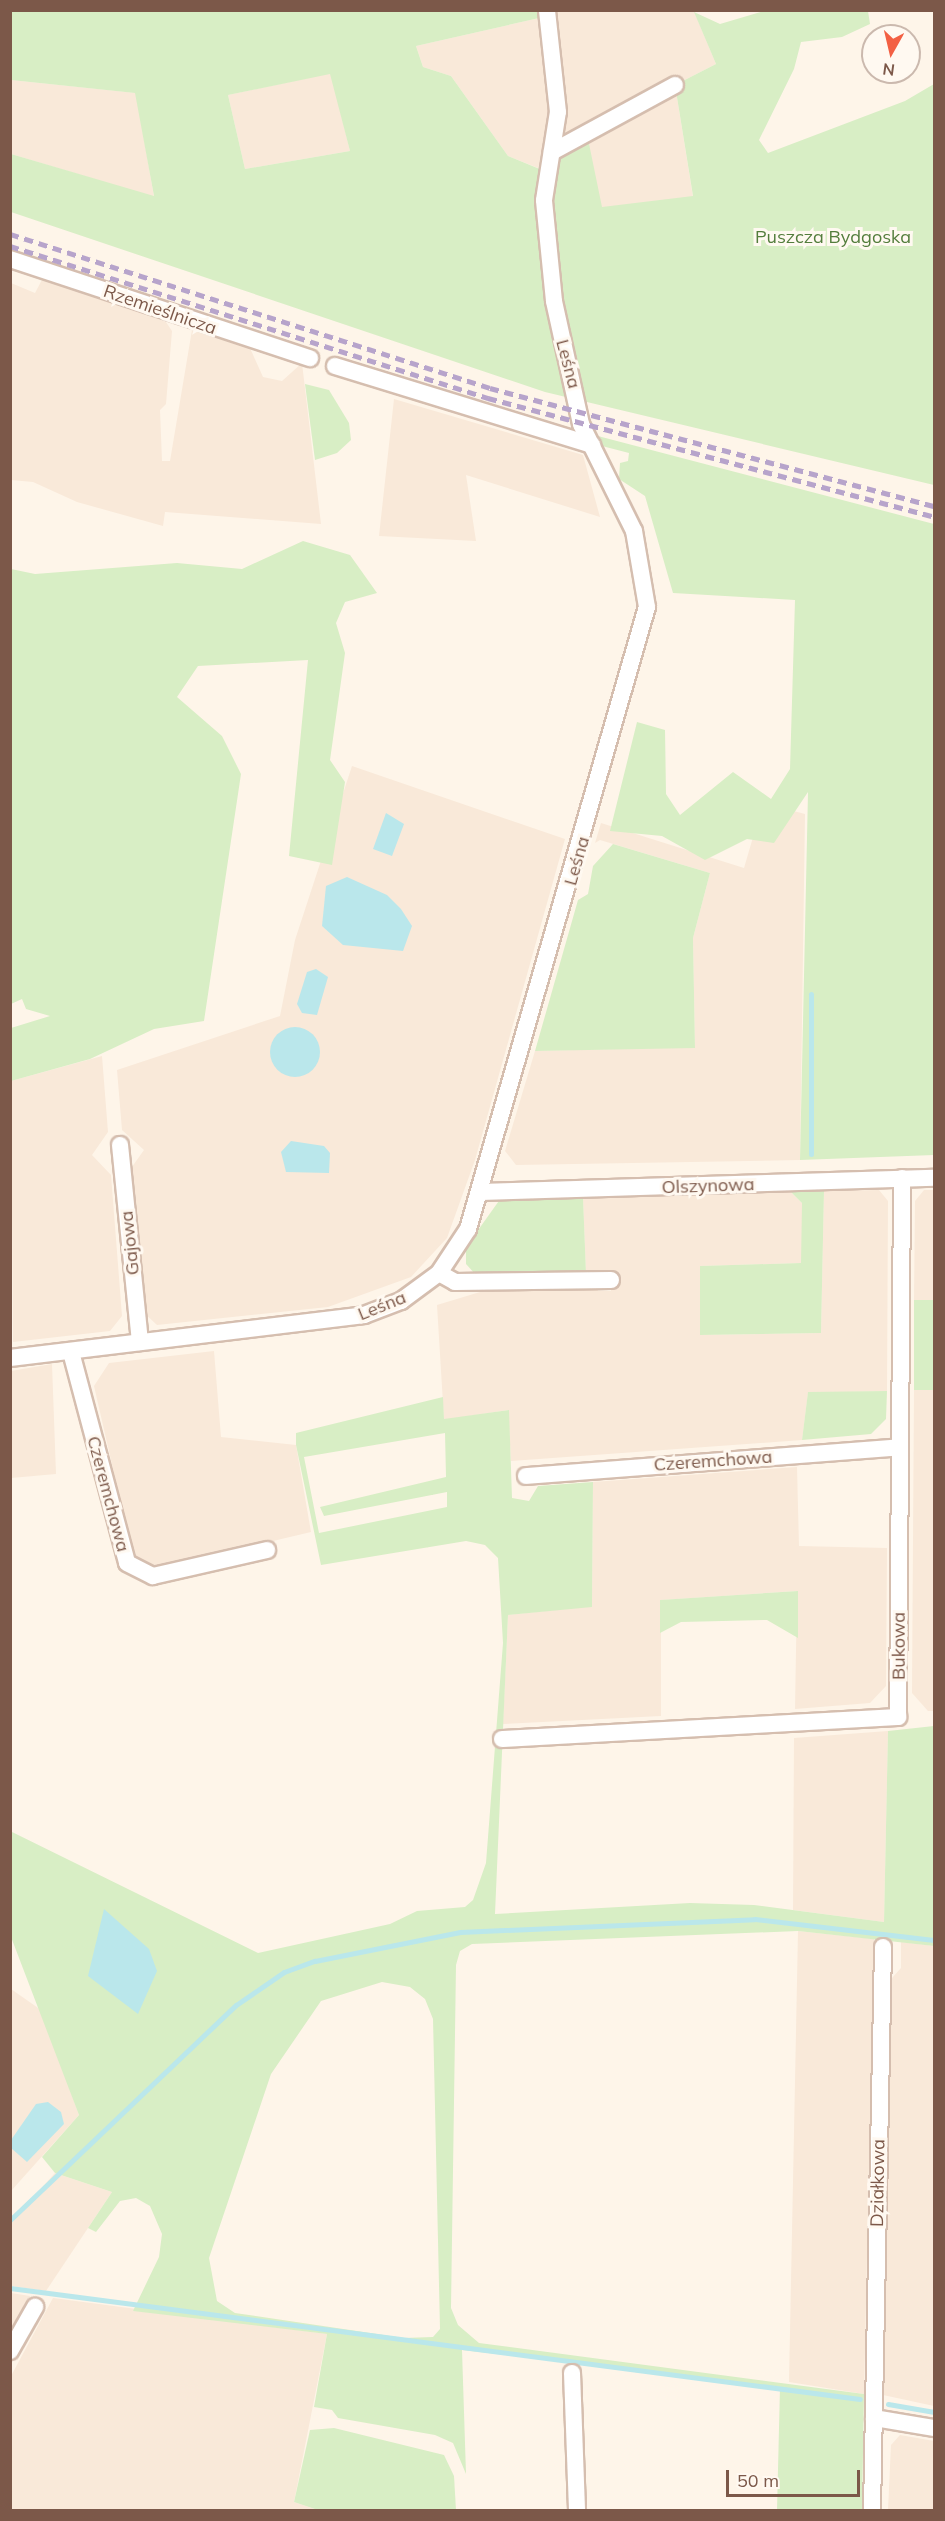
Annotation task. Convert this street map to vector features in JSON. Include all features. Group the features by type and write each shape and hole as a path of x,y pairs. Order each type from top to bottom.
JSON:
{"street":[{"name":"Leśna","path":"10,1358 364,1315 401,1301 452,1260 481,1192 646,625 645,586 634,531 581,424 549,268 544,200 558,112 547,10"},
{"path":"552,152 675,85"},
{"name":"Rzemieślnicza","path":"10,258 310,358"},
{"path":"335,366 592,445"},
{"name":"Gajowa","path":"120,1145 140,1342"},
{"name":"Bukowa","path":"502,1739 898,1717 902,1178"},
{"name":"Olszynowa","path":"481,1192 934,1178"},
{"path":"438,1273 455,1282 611,1280"},
{"name":"Czeremchowa","path":"71,1352 127,1563 153,1576 267,1550"},
{"name":"Czeremchowa","path":"526,1476 899,1447"},
{"name":"Działkowa","path":"872,2511 883,1947"},
{"path":"10,2351 35,2307"},
{"path":"572,2373 577,2511"},
{"path":"874,2418 934,2428"}],"shaded area":[{"path":"547,11 694,11 716,64 675,85 693,197 602,208 548,172 508,156 451,76 423,67 416,46 548,16"},
{"path":"331,73 350,151 245,169 228,95"},
{"path":"11,80 136,93 154,197 11,154"},
{"path":"44,276 166,322 172,331 166,404 160,410 162,461 170,461 192,330 250,348 263,377 282,381 302,363 321,524 165,512 163,526 77,502 33,482 11,480 11,283 35,293"},
{"path":"394,399 583,455 600,517 466,475 476,541 379,536"},
{"path":"352,766 565,839 475,1160 447,1238 411,1277 328,1307 157,1325 141,1310 129,1171 144,1150 122,1130 117,1070 280,1016 295,940"},
{"path":"763,803 805,814 800,1160 516,1165 505,1151 535,1051 695,1047 693,938 710,873 600,840 595,843 601,823 744,868"},
{"path":"102,1056 108,1132 92,1155 111,1175 122,1316 110,1331 13,1342 11,1081"},
{"path":"879,1190 888,1201 887,1391 808,1393 802,1440 511,1461 508,1410 444,1420 437,1305 490,1289 597,1286 598,1291 611,1291 610,1274 586,1273 583,1197 791,1192 802,1203 802,1263 700,1266 700,1335 821,1333 824,1191"},
{"path":"924,1190 934,1190 934,1300 914,1300 915,1201"},
{"path":"214,1351 221,1437 296,1445 311,1532 156,1569 133,1556 94,1386 109,1363"},
{"path":"52,1364 56,1474 11,1478 11,1371"},
{"path":"914,1390 934,1390 934,1711 928,1711 912,1693"},
{"path":"797,1467 799,1546 887,1548 886,1686 870,1703 795,1709 797,1591 661,1600 661,1716 503,1724 508,1615 592,1606 593,1482"},
{"path":"888,1731 884,1922 793,1910 794,1738"},
{"path":"798,1931 874,1939 864,2394 789,2382"},
{"path":"901,1942 934,1946 934,2406 883,2395 892,1978 901,1968"},
{"path":"11,1989 41,2010 79,2115 11,2191"},
{"path":"55,2173 112,2192 46,2291 11,2286 11,2222"},
{"path":"10,2293 30,2296 11,2331"},
{"path":"53,2298 327,2334 294,2502 318,2510 11,2510 11,2376"},
{"path":"900,2435 934,2441 934,2510 888,2510 891,2445"}],"green space":[{"name":"Puszcza Bydgoska","path":"11,11 547,11 548,16 416,46 423,67 451,76 508,156 547,172 552,152 587,134 602,207 693,196 675,85 716,64 694,12 720,24 764,11 868,11 870,24 861,24 861,28 842,37 801,42 794,69 759,140 768,153 905,101 934,84 934,485 545,392 11,212 11,154 154,196 135,93 11,80","holes":["330,74 350,151 245,169 228,95"]},
{"path":"305,384 329,390 349,423 351,440 337,453 315,460"},
{"path":"594,435 934,524 934,1155 800,1160 808,792 774,843 747,839 705,860 662,836 610,831 637,722 665,730 666,794 680,815 733,772 771,799 790,769 795,600 673,593 645,496 619,479 620,463 628,461 629,453 602,446"},
{"path":"303,541 350,555 377,593 345,602 336,623 345,653 330,760 345,782 332,865 289,856 308,660 198,666 177,697 222,736 241,774 204,1021 154,1029 90,1059 11,1081 11,1028 50,1016 26,1009 22,999 11,1004 11,569 35,574 177,563 242,569"},
{"path":"613,844 710,873 693,938 695,1048 535,1051 578,900 588,894 593,866"},
{"path":"824,1191 821,1333 700,1335 700,1266 801,1263 802,1203 791,1192"},
{"path":"583,1197 586,1273 476,1275 466,1264 466,1247 501,1198"},
{"path":"914,1300 934,1300 934,1390 914,1390"},
{"path":"887,1391 886,1419 871,1434 802,1440 808,1392"},
{"path":"443,1397 444,1419 509,1410 512,1498 529,1501 538,1486 593,1482 592,1607 508,1615 495,1914 690,1903 754,1905 884,1922 888,1731 934,1726 934,1946 798,1931 472,1944 460,1951 456,1965 451,2308 458,2325 479,2343 864,2394 862,2510 777,2510 780,2387 462,2350 466,2474 453,2443 435,2435 338,2418 332,2410 314,2407 327,2334 133,2311 159,2257 162,2234 150,2206 136,2198 120,2201 96,2232 88,2228 112,2192 55,2173 42,2157 79,2115 11,1937 10,1831 258,1953 390,1924 417,1911 465,1907 473,1900 486,1863 503,1643 498,1558 485,1545 466,1541 321,1565 296,1445 296,1433","holes":["445,1433 446,1477 320,1507 324,1516 447,1492 447,1507 319,1533 304,1457","382,1982 410,1987 425,1999 433,2019 440,2329 433,2337 404,2338 235,2313 217,2301 209,2258 271,2074 321,2001"]},
{"path":"798,1591 798,1638 767,1620 681,1622 660,1633 660,1600"},
{"path":"334,2428 444,2455 454,2476 456,2510 318,2510 294,2502 310,2430"}],"water":[{"path":"386,813 404,824 392,856 373,849"},
{"path":"347,877 387,895 401,909 412,926 403,951 343,945 322,926 326,886"},
{"path":"316,969 328,977 317,1015 302,1013 297,1004 307,972"},
{"path":"295,1027 313,1034 320,1052 313,1070 295,1077 277,1070 270,1052 277,1034"},
{"path":"291,1141 324,1146 330,1153 329,1173 286,1172 281,1152"},
{"path":"104,1909 149,1949 157,1971 138,2014 88,1976"},
{"path":"48,2102 61,2112 64,2124 27,2162 11,2148 11,2140 36,2104"}],"waterway":[{"path":"811,994 811,1154"},
{"path":"10,2220 236,2005 284,1972 315,1961 460,1932 755,1919 934,1940"},
{"path":"10,2288 860,2399"},
{"path":"888,2404 934,2412"}],"railway":[{"path":"10,234 490,388 934,506"},
{"path":"10,246 488,398 934,517"}]}
